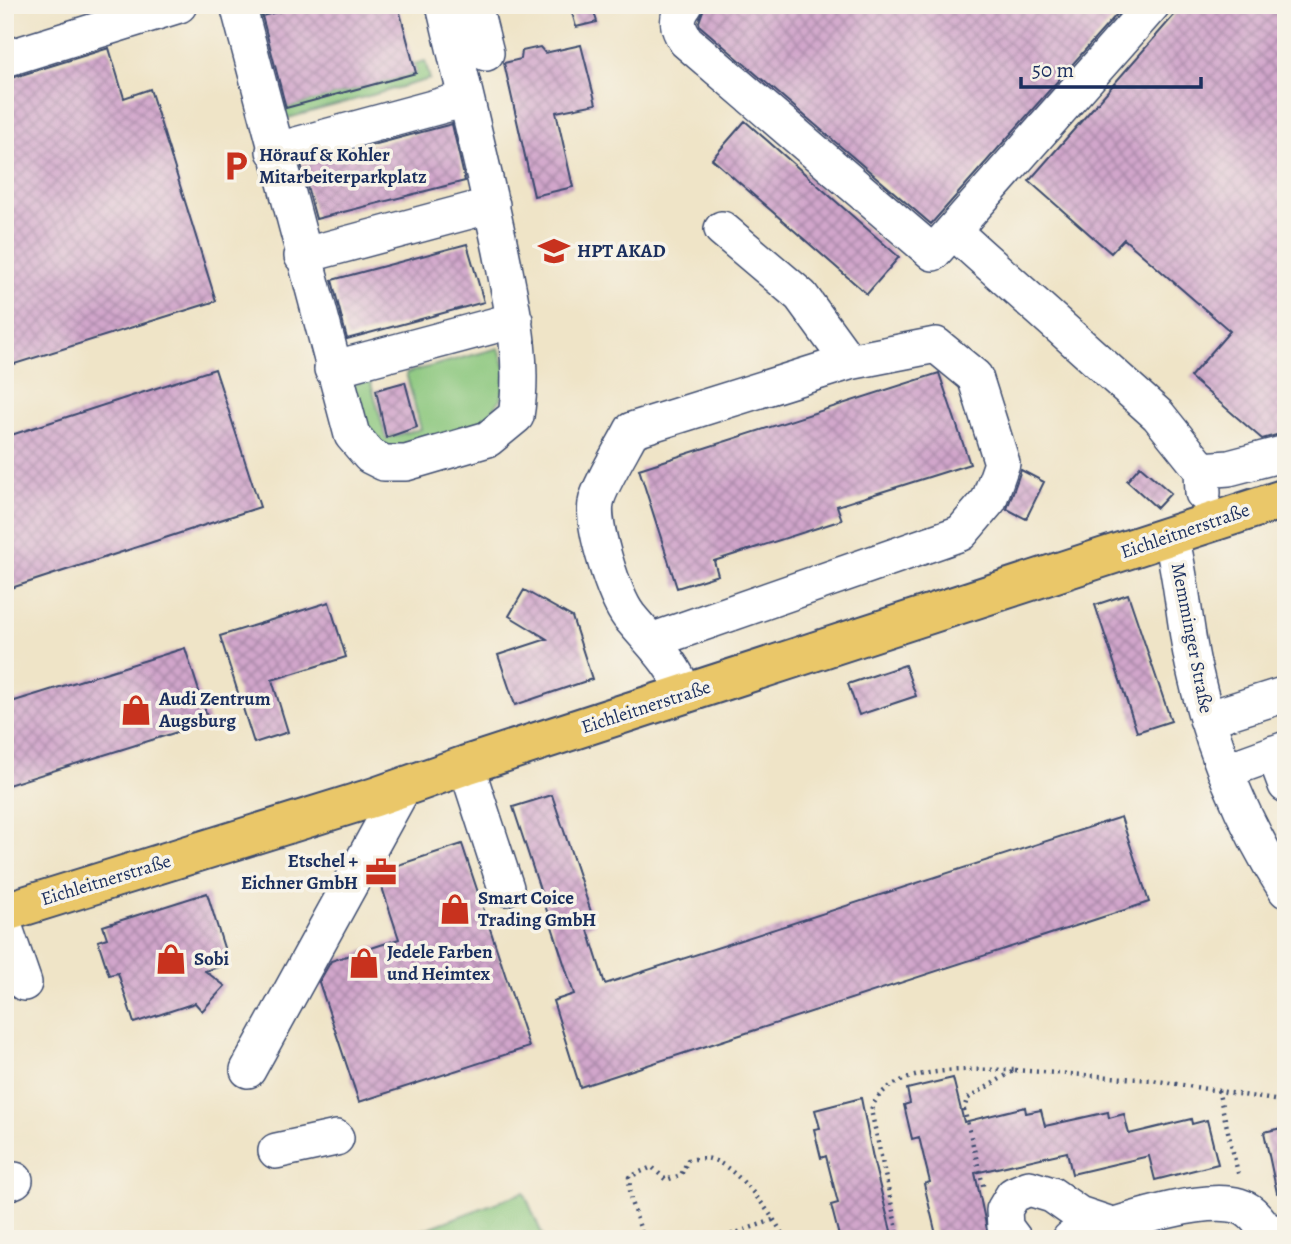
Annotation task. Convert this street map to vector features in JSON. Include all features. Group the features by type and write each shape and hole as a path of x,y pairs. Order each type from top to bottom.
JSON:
{"main road":[{"name":"Eichleitnerstraße","path":"5,912 404,786 1286,498"}],"street":[{"path":"5,59 179,5"},
{"path":"238,5 302,256 352,435 370,456 384,463 406,463 488,439 516,416 522,381 515,320 492,205 444,5"},
{"path":"474,5 486,52"},
{"path":"685,5 680,12 678,23 687,41 933,253 1152,5"},
{"path":"274,150 466,99"},
{"path":"302,256 492,205"},
{"path":"722,229 801,296 849,362"},
{"path":"953,230 1158,415 1203,481 1229,468 1286,453"},
{"path":"332,369 515,320"},
{"path":"654,640 961,533 989,500 1002,463 975,377 936,345 849,362 632,430 596,503 606,572 628,614 654,640 678,676 685,694"},
{"name":"Memminger Straße","path":"1171,537 1193,663 1207,719 1225,771 1270,866 1286,890"},
{"path":"1207,719 1286,694"},
{"path":"1225,771 1280,751 1286,785"},
{"path":"466,765 506,888"},
{"path":"248,1070 404,786"},
{"path":"5,928 24,983"},
{"path":"276,1151 336,1138"},
{"path":"1014,1239 1005,1227 1004,1210 1013,1195 1029,1188 1052,1195 1079,1214 1112,1225"},
{"path":"1070,1239 1112,1225 1205,1204 1221,1203 1247,1209 1275,1235"}],"path":[{"path":"899,1239 870,1110 875,1097 897,1082 944,1070 1081,1072 1286,1102"},
{"path":"987,1202 964,1109 967,1099 1015,1070"},
{"path":"1218,1090 1247,1209"},
{"path":"644,1239 631,1202 629,1177 652,1167 666,1180 681,1175 688,1160 711,1159 735,1175 776,1219 785,1239"},
{"path":"718,1239 776,1219"}],"green space":[{"path":"244,5 303,5 261,17 286,108 416,73 414,64 425,61 430,79 281,120"},
{"path":"499,348 506,370 502,397 477,432 415,452 367,444 347,386 370,380 386,438 421,429 406,373"},
{"path":"524,1192 544,1239 399,1239"}],"building":[{"path":"303,5 398,5 416,73 286,108 262,16"},
{"path":"570,5 592,5 597,22 576,27"},
{"path":"705,5 1125,5 931,224 700,26"},
{"path":"1183,5 1286,5 1286,427 1280,434 1262,439 1190,377 1230,331 1124,239 1111,253 1029,181"},
{"path":"581,45 596,104 556,112 573,187 534,196 504,63 521,59 522,51 540,47 545,53"},
{"path":"109,48 124,98 150,89 216,301 5,367 5,151 14,149 5,122 5,80"},
{"path":"745,121 899,257 867,294 712,159"},
{"path":"452,124 465,181 316,219 301,164"},
{"path":"467,244 484,302 347,339 332,280"},
{"path":"215,369 260,507 5,590 5,437"},
{"path":"939,373 970,464 837,506 842,520 714,561 718,575 677,588 639,469"},
{"path":"405,382 417,427 386,438 376,390"},
{"path":"1140,466 1171,493 1157,508 1127,481"},
{"path":"1021,470 1044,482 1026,519 1007,509"},
{"path":"524,590 572,617 592,679 515,705 498,655 547,639 509,616"},
{"path":"1128,594 1171,721 1137,732 1095,605"},
{"path":"329,602 346,657 272,680 288,732 254,743 220,636"},
{"path":"185,648 209,722 5,786 5,704"},
{"path":"905,665 916,696 859,715 848,684"},
{"path":"552,795 595,924 587,927 605,984 1121,817 1149,902 580,1087 553,1001 574,994 513,807"},
{"path":"462,844 529,1047 359,1102 319,982 331,961 399,939 378,875 380,871"},
{"name":"Sobi","path":"207,893 229,964 205,971 225,986 202,1011 195,1003 134,1023 118,973 109,975 98,941 107,938 103,926"},
{"path":"953,1078 964,1122 1025,1107 1026,1113 1041,1110 1045,1126 1108,1112 1109,1118 1124,1114 1129,1134 1191,1119 1192,1124 1207,1120 1218,1164 1155,1180 1149,1156 1072,1174 1067,1152 975,1173 989,1239 937,1239 924,1184 930,1182 919,1137 912,1139 904,1105 910,1103 907,1089"},
{"path":"861,1098 893,1239 839,1236 831,1205 838,1203 826,1156 821,1158 814,1129 820,1128 815,1110"},
{"path":"1286,1127 1286,1192 1277,1193 1264,1132"}],"place":[{"name":"Hörauf & Kohler Mitarbeiterparkplatz","path":"236,166"},
{"name":"HPT AKAD","path":"554,251"},
{"name":"Audi Zentrum Augsburg","path":"136,710"},
{"name":"Etschel + Eichner GmbH","path":"381,872"},
{"name":"Smart Coice Trading GmbH","path":"455,909"},
{"name":"Sobi","path":"171,959"},
{"name":"Jedele Farben und Heimtex","path":"364,963"}]}
